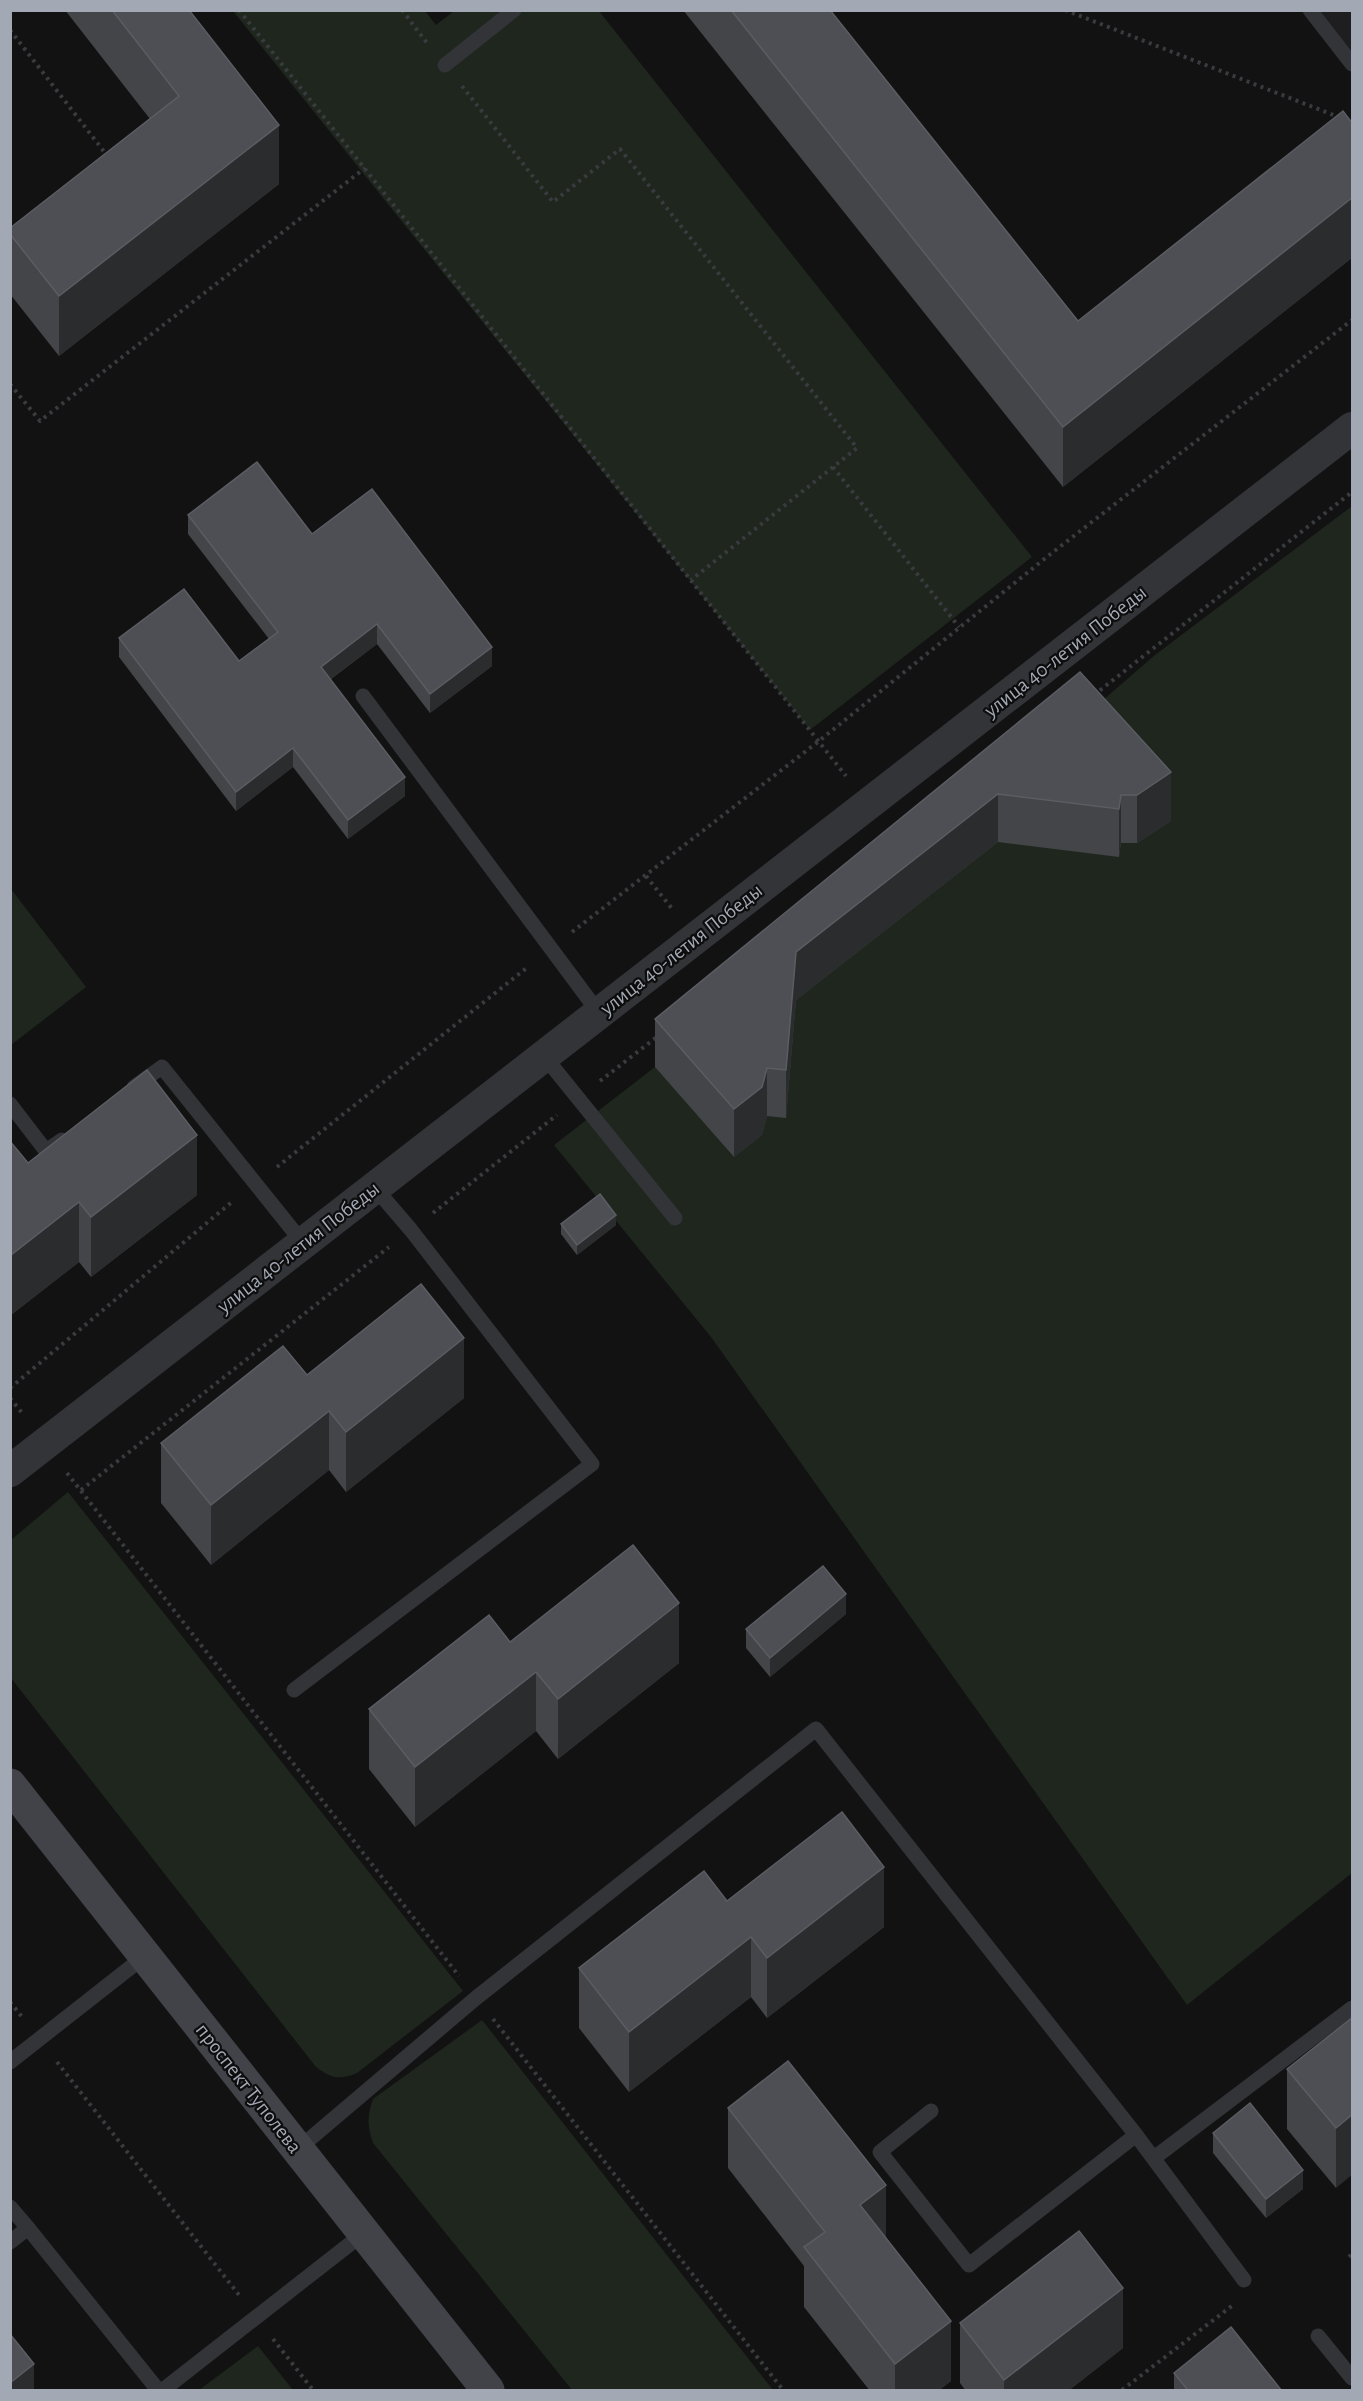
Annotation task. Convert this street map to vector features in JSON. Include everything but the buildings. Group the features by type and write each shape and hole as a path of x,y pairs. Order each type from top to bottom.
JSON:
{"main road":[{"name":"проспект Туполева","path":"10,1785 488,2391"}],"street":[{"name":"улица 40-летия Победы","path":"10,1471 1353,428"}],"lane":[{"path":"445,64 514,10"},
{"path":"1310,10 1353,64"},
{"path":"363,696 599,1014"},
{"path":"544,1056 675,1218"},
{"path":"123,1095 162,1067 303,1243"},
{"path":"10,1104 46,1151 75,1130"},
{"path":"294,1690 592,1464 411,1230 375,1188"},
{"path":"298,2149 476,1998 816,1729 1154,2158 1244,2280"},
{"path":"10,2062 145,1956"},
{"path":"1154,2158 1353,2008"},
{"path":"931,2111 880,2152 969,2265 1136,2135"},
{"path":"10,2207 158,2391"},
{"path":"10,2242 28,2228"},
{"path":"163,2391 364,2233"},
{"path":"1317,2336 1353,2378"}],"path":[{"path":"239,10 868,804"},
{"path":"402,10 553,202 620,149 857,448 691,580"},
{"path":"1065,10 1341,118"},
{"path":"10,30 113,162"},
{"path":"10,384 40,421 365,168"},
{"path":"10,1388 254,1182 282,1163 550,949 819,741 959,627 1353,320"},
{"path":"832,467 959,627"},
{"path":"1089,699 1353,492"},
{"path":"663,1032 81,1490 783,2391"},
{"path":"10,2002 313,2391"},
{"path":"1122,2391 1232,2307 1244,2280"}],"shaded area":[{"path":"233,11 425,11 436,25 454,11 599,11 1032,557 810,730"},
{"path":"1310,11 1352,11 1352,66"},
{"path":"1352,506 1352,1873 1187,2005 711,1337 554,1145 655,1067 1080,720 1155,655"},
{"path":"11,889 86,987 11,1045"},
{"path":"68,1492 463,1991 357,2073 336,2077 316,2067 11,1678 11,1540"},
{"path":"482,2020 773,2390 572,2390 373,2143 368,2121 373,2099"},
{"path":"258,2346 293,2390 199,2390"}]}
